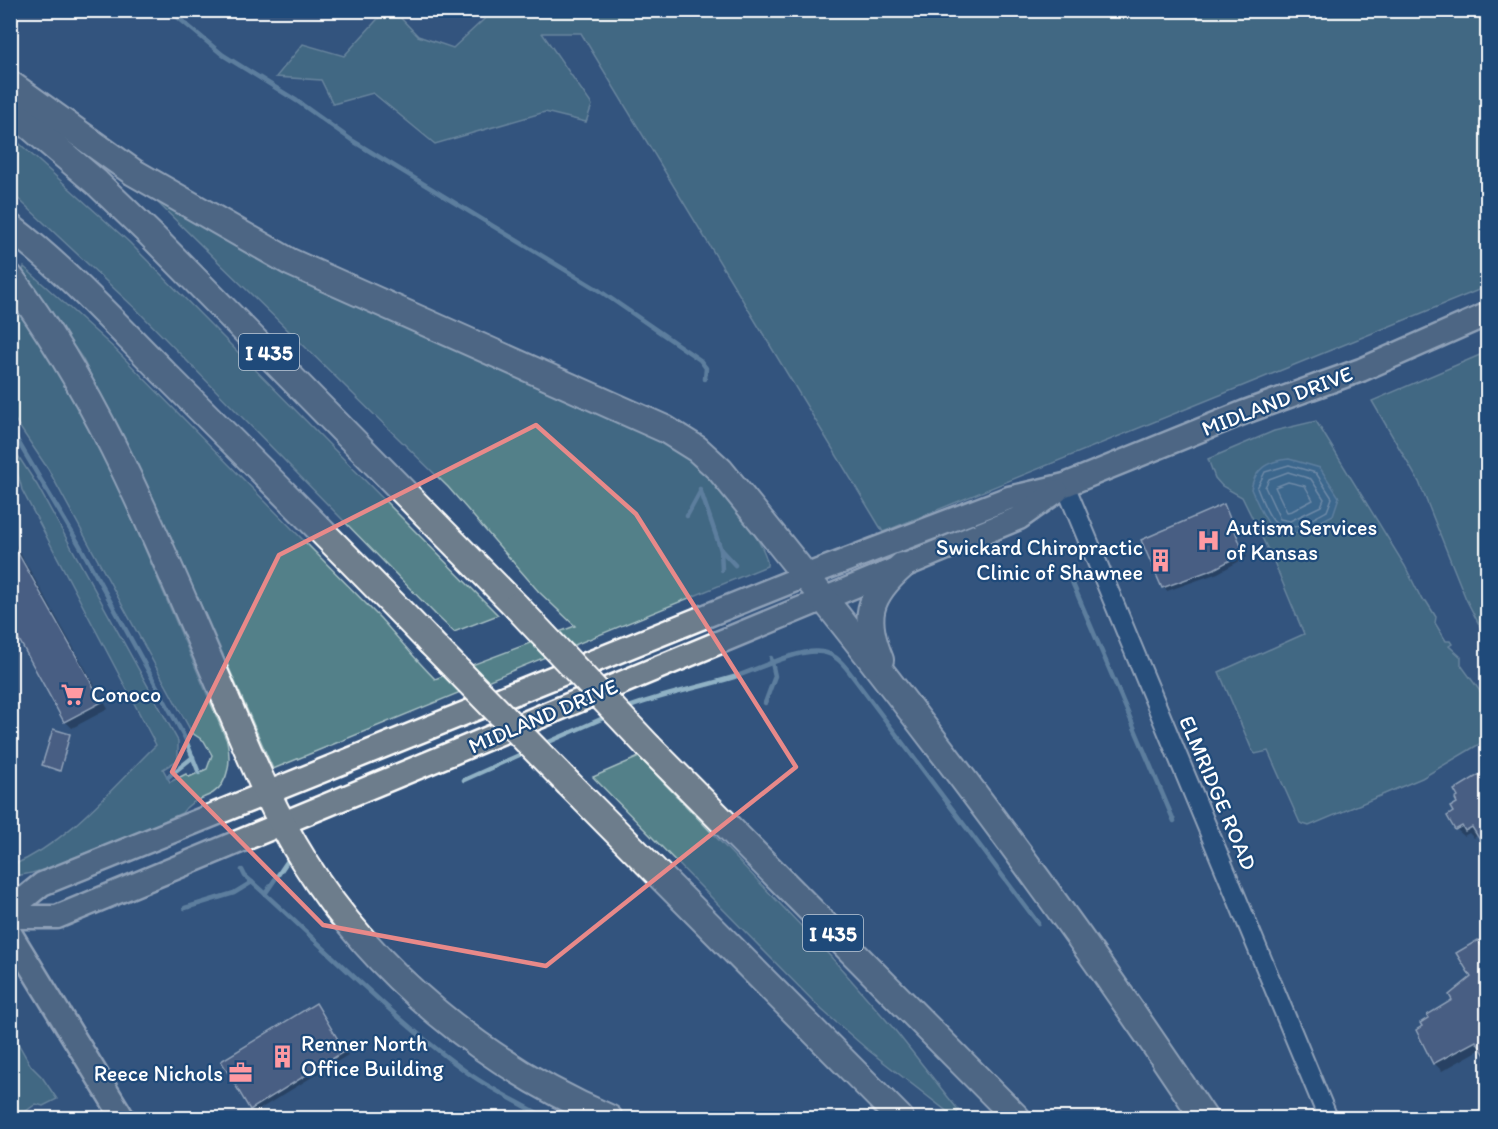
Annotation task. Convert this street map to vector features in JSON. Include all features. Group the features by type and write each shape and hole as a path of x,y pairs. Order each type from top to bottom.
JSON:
{"highway":[{"path":"10,84 133,172 259,246 290,262 665,429 720,470 822,600 887,677 1039,878 1204,1119"},
{"name":"I 435","path":"10,109 97,183 159,242 516,606 649,747 1017,1119"},
{"path":"10,226 80,290 279,487 900,1119"},
{"path":"10,277 49,330 99,418 267,793 283,825 333,902 391,969 453,1025 521,1074 609,1119"},
{"path":"887,677 872,639 869,618 876,594 902,567"}],"main road":[{"name":"MIDLAND DRIVE","path":"10,910 42,884 805,576 1009,498 1065,485 1245,411 1361,370 1488,314"},
{"name":"MIDLAND DRIVE","path":"10,917 57,917 283,825 1019,518 1065,485"},
{"path":"10,933 123,1119"}],"street":[{"name":"ELMRIDGE ROAD","path":"1065,485 1328,1119"}],"highlighted area":[{"path":"536,425 636,514 796,767 546,966 323,925 172,772 279,555"}],"green space":[{"path":"494,10 1487,11 1487,290 1481,289 883,532 581,33 542,33 592,105 586,122 545,112 435,144 373,93 333,104 321,80 276,77 303,44 344,56 385,11 394,11 418,36 453,48"},
{"path":"11,136 129,242 498,615 454,632 436,615 138,311 11,192"},
{"path":"151,196 669,445 689,457 703,468 723,490 753,532 766,557 767,566 273,769 207,618 109,410 82,358 22,273 24,267 115,349 380,618 435,679 575,626 539,592 448,487"},
{"path":"10,297 36,332 103,451 227,741 229,755 226,776 219,788 192,803 182,813 68,861 25,874 11,875 11,866 32,856 71,829 156,745 22,490 12,457 11,445 37,485 178,741 178,760 163,769 170,782 186,774 189,777 207,769 212,755 204,741 192,733 48,469 11,414"},
{"path":"1487,352 1487,640 1466,599 1419,482 1372,401"},
{"path":"1316,421 1405,566 1422,600 1426,601 1436,617 1435,623 1446,641 1452,644 1449,646 1461,657 1461,665 1485,698 1487,738 1486,735 1481,738 1482,742 1422,778 1309,826 1300,823 1268,751 1255,754 1252,750 1219,672 1304,634 1274,562 1242,497 1222,486 1215,478 1208,459 1274,431"},
{"path":"639,757 831,957 894,1029 959,1111 953,1116 868,1050 822,1010 593,777"},
{"path":"11,1031 31,1066 42,1077 57,1099 43,1106 36,1104 16,1118 11,1118"}],"water":[{"path":"1289,459 1320,468 1339,497 1333,515 1301,531 1282,534 1274,530 1267,521 1251,489 1256,476 1264,467"}],"building":[{"path":"1224,504 1244,553 1214,569 1162,588 1141,540"},
{"path":"10,539 102,702 64,722 10,623"},
{"name":"Conoco","path":"53,729 70,734 60,771 42,765"},
{"path":"1488,769 1488,853 1472,827 1465,831 1462,826 1455,830 1447,816 1453,812 1450,807 1457,803 1455,799 1458,797 1454,790"},
{"path":"1478,940 1488,957 1488,1060 1476,1041 1433,1064 1416,1030 1422,1026 1420,1023 1428,1018 1427,1015 1452,1000 1449,995 1471,977 1456,953"},
{"name":"Renner North Office Building","path":"316,1003 345,1051 250,1110 221,1061"}],"waterway":[{"path":"169,10 223,55 297,101 353,141 600,291 700,360 706,368 705,379"},
{"path":"10,428 80,546 185,738 199,773"},
{"path":"700,489 721,550 735,565"},
{"path":"687,516 700,492"},
{"path":"721,550 722,570"},
{"path":"1067,570 1174,821"},
{"path":"624,709 734,677 802,653 828,653 842,663 1038,923"},
{"path":"765,703 775,676 771,658"},
{"path":"542,745 608,716"},
{"path":"464,780 526,752"},
{"path":"168,777 193,757"},
{"path":"265,894 291,856"},
{"path":"242,870 245,876 353,976 435,1048 484,1083 546,1118"},
{"path":"185,908 234,893 252,882"}],"place":[{"name":"Autism Services of Kansas","path":"1208,540"},
{"name":"Swickard Chiropractic Clinic of Shawnee","path":"1161,560"},
{"name":"Conoco","path":"73,694"},
{"name":"Renner North Office Building","path":"283,1056"},
{"name":"Reece Nichols","path":"241,1073"}]}
